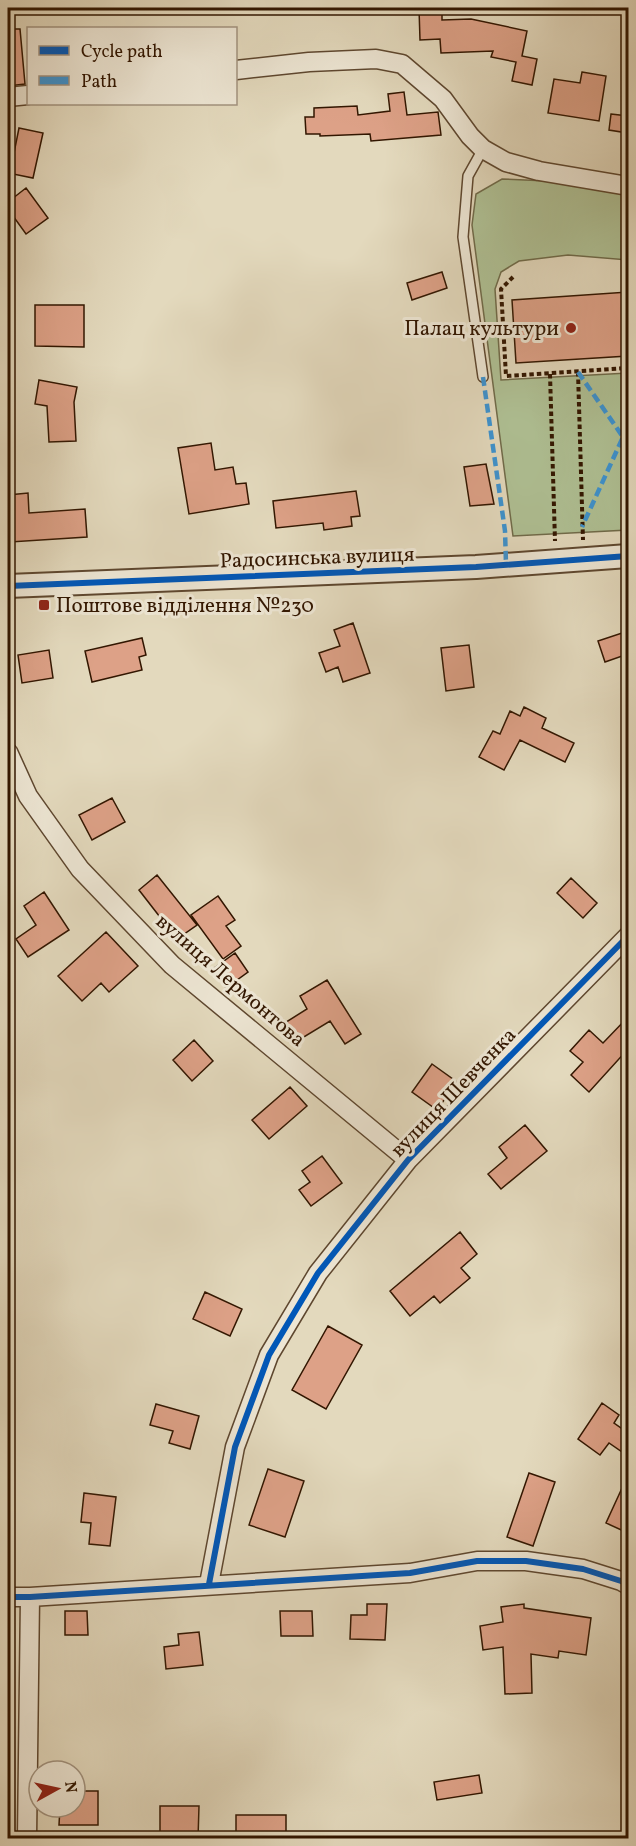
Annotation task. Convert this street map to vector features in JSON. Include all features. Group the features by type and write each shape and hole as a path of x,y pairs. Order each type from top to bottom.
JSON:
{"street":[{"path":"237,70 309,62 376,59 402,64 443,99 470,136 483,149 506,162 539,171 628,186"},
{"path":"8,97 27,95"},
{"name":"Радосинська вулиця","path":"8,586 476,567 628,556"},
{"name":"вулиця Лермонтова","path":"8,753 28,796 80,869 172,965 408,1160"},
{"name":"вулиця Шевченка","path":"209,1584 235,1448 269,1355 318,1273 408,1160 628,936"},
{"path":"8,1597 410,1573 477,1561 526,1561 583,1569 628,1585"},
{"path":"27,1839 30,1597"}],"lane":[{"path":"483,149 468,176 463,237 483,377"}],"path":[{"path":"513,277 501,289 506,376 628,368"},
{"path":"578,372 583,559"},
{"path":"550,374 556,561"}],"green space":[{"path":"502,179 570,182 628,193 628,260 568,255 519,261 501,272 495,289 501,380 628,373 628,530 513,536 472,225 476,194"}],"building":[{"path":"419,8 442,8 442,20 471,19 527,31 522,56 537,59 532,85 512,81 516,62 491,57 493,51 441,53 440,39 420,40"},
{"path":"8,29 20,29 25,84 8,86"},
{"path":"582,72 606,76 599,121 548,113 554,79 580,83"},
{"path":"404,92 407,115 438,112 441,135 371,141 370,134 320,136 320,134 306,134 305,117 314,117 314,108 357,106 358,115 390,111 388,94"},
{"path":"611,114 628,116 628,133 609,130"},
{"path":"19,128 43,133 33,178 8,173 8,152 14,153"},
{"path":"26,188 48,218 26,234 8,209 8,202"},
{"path":"442,272 447,288 412,300 407,283"},
{"name":"Палац культури","path":"628,292 628,356 516,363 512,300"},
{"path":"35,305 84,305 84,347 35,346"},
{"path":"39,380 77,387 74,402 76,441 49,442 47,406 35,404"},
{"path":"211,443 215,470 233,467 236,484 246,483 249,504 189,514 178,448"},
{"path":"486,464 494,504 470,506 464,467"},
{"path":"356,491 360,516 351,517 352,526 324,530 323,523 276,528 273,501"},
{"path":"28,493 29,513 85,509 87,537 10,542 8,495"},
{"path":"353,623 370,673 343,682 338,667 326,672 319,653 340,646 334,630"},
{"path":"628,631 628,654 605,662 598,641"},
{"path":"142,638 146,655 139,657 142,670 92,682 85,651"},
{"path":"469,645 474,687 446,691 441,648"},
{"path":"49,650 53,678 22,683 18,655"},
{"path":"524,707 546,718 542,728 574,743 565,762 520,740 504,770 479,757 493,731 500,734 510,711 520,716"},
{"path":"112,798 125,822 92,840 79,815"},
{"path":"157,875 197,925 177,939 139,890"},
{"path":"571,878 597,903 583,918 557,893"},
{"path":"44,892 69,930 28,957 16,939 36,925 24,906"},
{"path":"218,896 235,920 226,926 241,946 223,959 191,915"},
{"path":"106,932 138,966 109,992 101,983 82,1001 58,976"},
{"path":"235,953 248,972 226,988 213,969"},
{"path":"327,980 361,1034 345,1044 330,1021 294,1043 283,1024 307,1009 300,996"},
{"path":"628,1017 628,1049 589,1092 571,1075 583,1062 570,1051 589,1030 603,1043"},
{"path":"194,1040 213,1061 192,1081 173,1060"},
{"path":"432,1064 457,1082 437,1110 412,1092"},
{"path":"290,1087 307,1106 269,1139 252,1120"},
{"path":"525,1125 547,1151 501,1189 488,1174 507,1158 499,1147"},
{"path":"322,1156 342,1183 311,1206 299,1190 310,1182 302,1171"},
{"path":"460,1232 477,1254 461,1268 470,1278 440,1303 434,1296 410,1316 390,1291"},
{"path":"205,1292 242,1309 230,1336 193,1319"},
{"path":"328,1326 362,1345 326,1409 292,1390"},
{"path":"602,1403 619,1415 614,1423 628,1433 628,1456 609,1443 600,1455 578,1439"},
{"path":"156,1404 199,1416 190,1449 169,1443 173,1431 150,1425"},
{"path":"268,1469 304,1481 285,1537 249,1525"},
{"path":"529,1473 555,1482 533,1546 507,1537"},
{"path":"628,1475 628,1533 606,1523"},
{"path":"84,1493 116,1497 110,1546 89,1544 91,1523 81,1522"},
{"path":"367,1604 387,1604 385,1640 350,1639 351,1615 367,1615"},
{"path":"524,1604 524,1608 591,1618 586,1655 559,1651 558,1658 531,1654 532,1693 505,1694 503,1647 483,1650 480,1626 503,1622 501,1607"},
{"path":"65,1611 87,1611 88,1635 65,1635"},
{"path":"280,1611 312,1611 313,1636 281,1636"},
{"path":"199,1632 203,1665 166,1669 164,1647 179,1645 178,1634"},
{"path":"479,1775 482,1793 437,1800 434,1782"},
{"path":"87,1791 98,1791 98,1825 59,1825 59,1819 87,1819"},
{"path":"160,1806 199,1806 198,1839 160,1839"},
{"path":"236,1815 286,1815 286,1839 236,1839"}],"marked path":[{"path":"578,372 623,437 582,527"},
{"path":"483,377 505,531 506,564"}],"cycle path":[{"path":"8,586 476,567 628,556"},
{"path":"209,1584 235,1447 269,1355 318,1273 408,1160 628,936"},
{"path":"8,1597 410,1573 477,1561 526,1561 583,1569 628,1585"}],"place":[{"name":"Палац культури","path":"571,328"},
{"name":"Поштове відділення №230","path":"44,605"}]}
